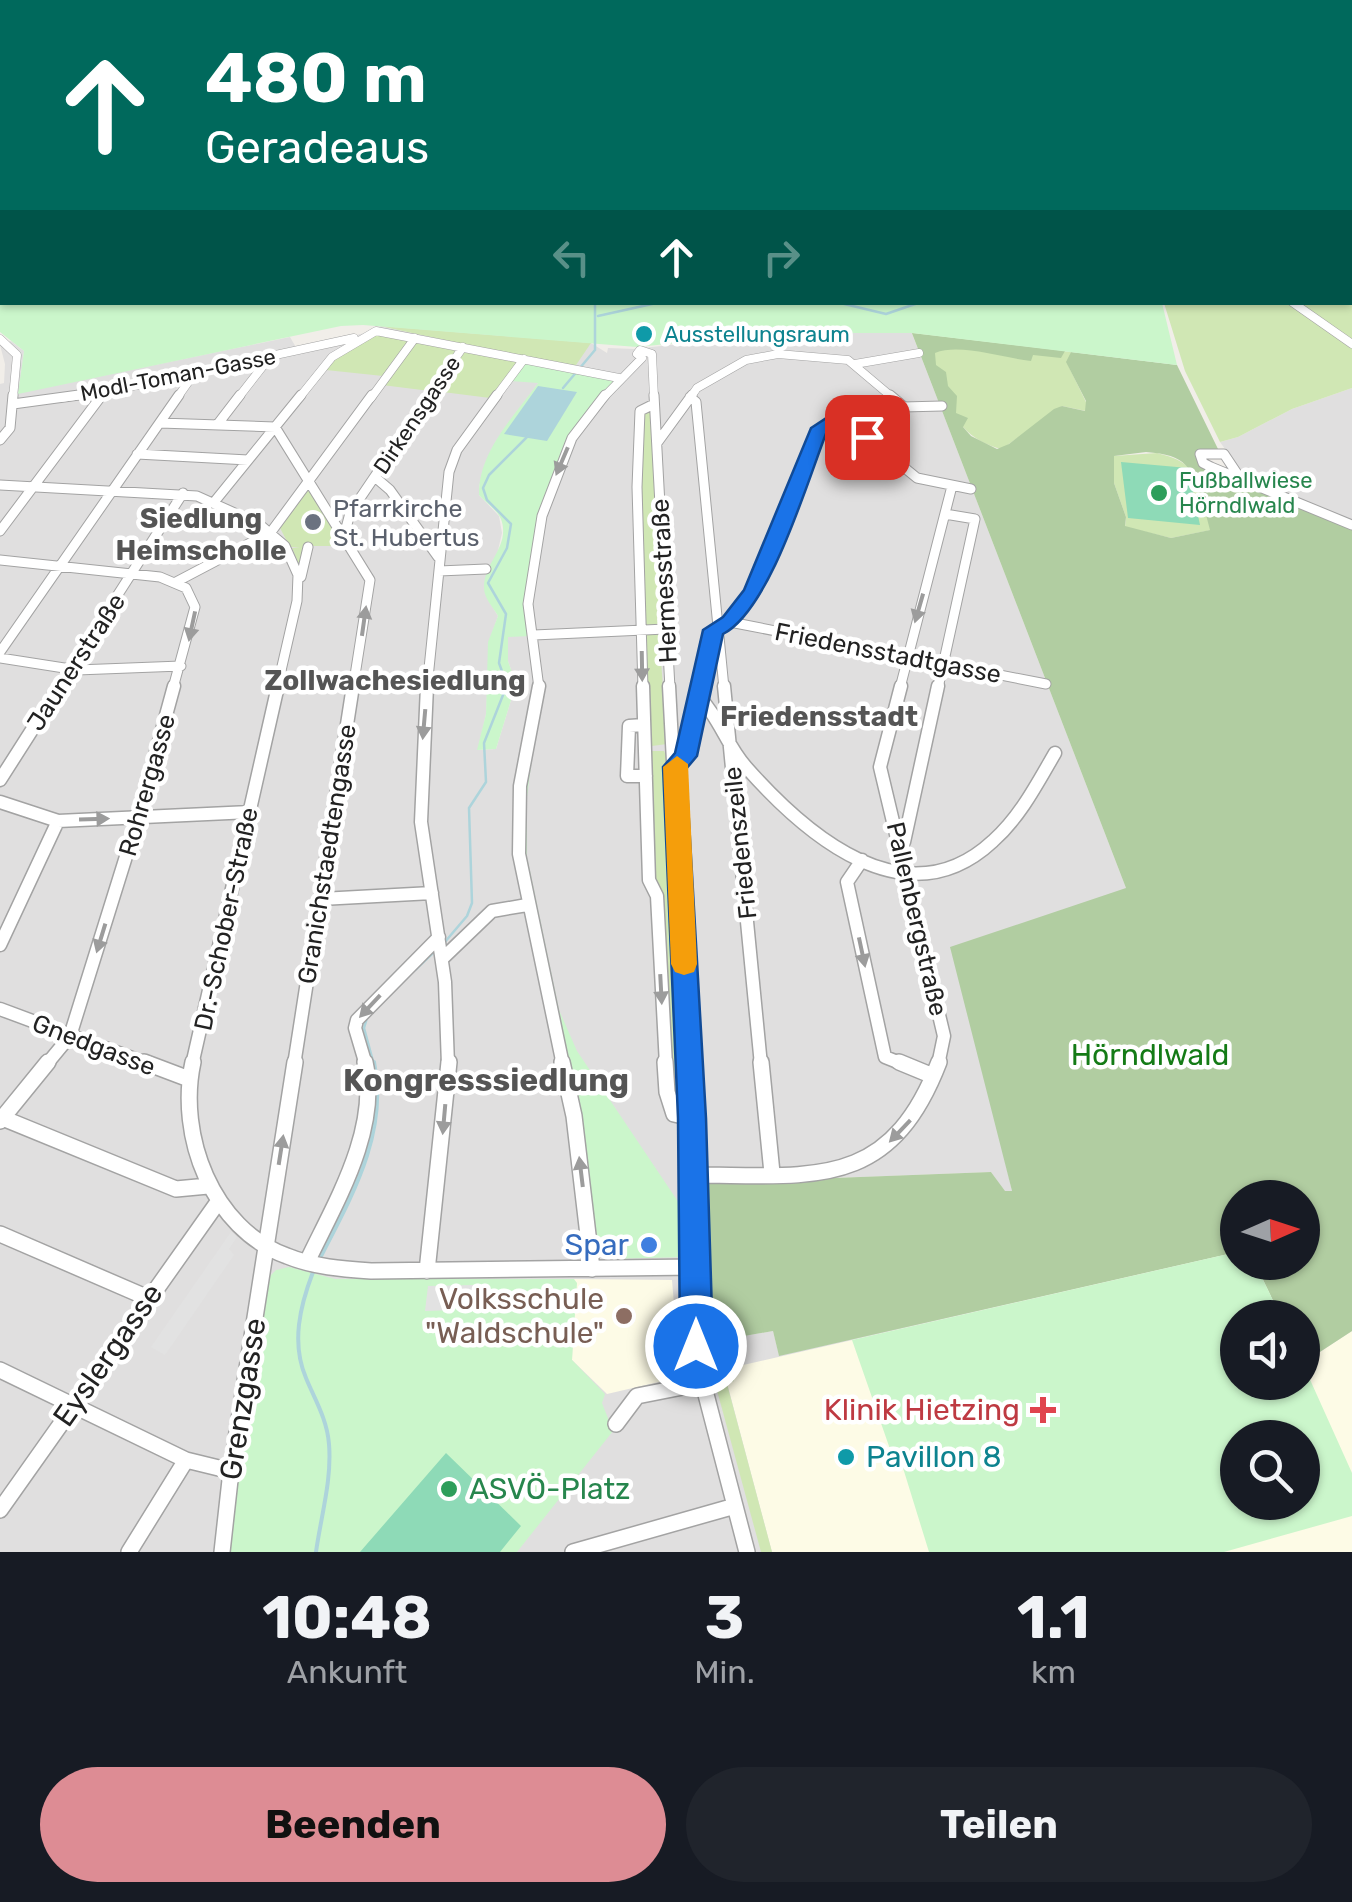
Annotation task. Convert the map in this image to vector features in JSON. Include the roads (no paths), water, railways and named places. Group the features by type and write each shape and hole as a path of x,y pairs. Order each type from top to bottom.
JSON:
{"street":[{"path":"1296,305 1352,344"},
{"name":"Modl-Toman-Gasse","path":"13,404 104,392 380,331 618,379"},
{"path":"332,357 368,335"},
{"path":"0,560 132,573 176,582 270,532 415,338"},
{"path":"0,339 17,354 10,428 0,440"},
{"path":"215,501 343,341"},
{"name":"Dirkensgasse","path":"344,536 350,514 463,347"},
{"path":"657,443 690,397 713,378 762,356 815,354 855,364 919,352"},
{"path":"218,425 270,357"},
{"name":"Hermesstraße","path":"618,379 647,359 657,443 692,1118 696,1346 746,1552"},
{"path":"427,1271 449,1059 440,947 422,822 421,754 439,564 450,472 457,450 524,360"},
{"path":"855,364 902,405"},
{"path":"181,666 72,669 0,655 194,374"},
{"path":"592,1269 574,1116 527,905 520,854 520,786 539,687 528,604 530,580 553,482 581,424 618,379"},
{"path":"0,531 104,392"},
{"name":"Friedenszeile","path":"690,397 696,402 724,624 730,748 772,1173"},
{"name":"Hermesstraße","path":"654,404 640,410 637,486 649,880 657,896 667,1092 674,1114 692,1118"},
{"path":"674,767 686,756 714,630 754,591 820,428 850,409 942,406"},
{"path":"828,422 867,437 918,478 971,489"},
{"path":"160,423 275,427"},
{"name":"Granichstaedtengasse","path":"266,1246 370,580 275,427"},
{"path":"138,454 248,460"},
{"path":"1238,475 1352,525"},
{"path":"376,478 390,490 439,564"},
{"path":"0,485 184,493 215,501 270,532"},
{"name":"Pallenbergstraße","path":"694,1175 837,1172 878,1152 906,1128 934,1076 944,1036 880,767 952,486"},
{"name":"Jaunerstraße","path":"0,780 184,493"},
{"path":"903,853 975,519 945,514"},
{"name":"Dr.-Schober-Straße","path":"270,532 297,570 297,596 189,1079 191,1136 208,1186 218,1202 266,1246 313,1264 427,1271 696,1266"},
{"path":"297,596 308,547"},
{"path":"439,564 486,568"},
{"name":"Rohrergasse","path":"70,1036 138,818 196,607 186,588 176,582"},
{"name":"Friedensstadtgasse","path":"724,624 1046,684"},
{"path":"534,635 666,629"},
{"path":"699,697 730,748 788,808 862,860 908,875 956,865 986,848 1018,814 1055,753"},
{"name":"Hermesstraße","path":"644,725 629,726 627,776 646,776"},
{"path":"645,749 673,748"},
{"path":"0,802 58,821 250,812"},
{"path":"0,945 58,821"},
{"path":"862,860 847,882 885,1057 889,1062 934,1076"},
{"path":"320,899 432,893"},
{"path":"313,1264 361,1124 368,1083 355,1028 357,1020 440,947 492,912 527,905"},
{"name":"Gnedgasse","path":"0,1009 189,1079"},
{"path":"70,1036 1,1119 176,1189 208,1186"},
{"name":"Eyslergasse","path":"0,1510 218,1202"},
{"path":"0,1234 148,1298"},
{"name":"Grenzgasse","path":"222,1552 266,1246"},
{"path":"0,1370 186,1460 206,1468 231,1471"},
{"path":"616,1424 638,1396 702,1383"},
{"path":"129,1552 186,1460"},
{"path":"573,1552 607,1548 735,1506"}],"water":[{"path":"538,386 577,392 547,441 504,434"}],"waterway":[{"path":"563,388 595,350 595,305"},
{"path":"598,316 648,305"},
{"path":"848,305 886,314 912,305"},
{"path":"444,943 467,916 472,903 469,808 486,782 484,743 507,685 499,663 506,614 488,583 507,548 511,524 487,500 483,488 489,475 529,435"},
{"path":"415,970 435,951"},
{"path":"367,1018 364,1028 374,1065"},
{"path":"319,1260 354,1190 371,1140 376,1115 374,1062"},
{"path":"313,1272 301,1311 298,1338 301,1365 323,1418 329,1444 328,1484 316,1552"}],"place":[{"name":"Ausstellungsraum","path":"644,334"},
{"name":"Fußballwiese Hörndlwald","path":"1159,493"},
{"name":"Pfarrkirche St. Hubertus","path":"313,522"},
{"name":"Spar","path":"649,1245"},
{"name":"Volksschule \"Waldschule\"","path":"624,1316"},
{"name":"Klinik Hietzing","path":"1043,1410"},
{"name":"Pavillon 8","path":"846,1457"},
{"name":"ASVÖ-Platz","path":"449,1489"}],"district":[{"name":"Siedlung Heimscholle","path":"201,534"},
{"name":"Zollwachesiedlung","path":"395,680"},
{"name":"Friedensstadt","path":"819,716"},
{"name":"Kongresssiedlung","path":"486,1080"}],"park label":[{"name":"Hörndlwald","path":"1150,1055"}]}
